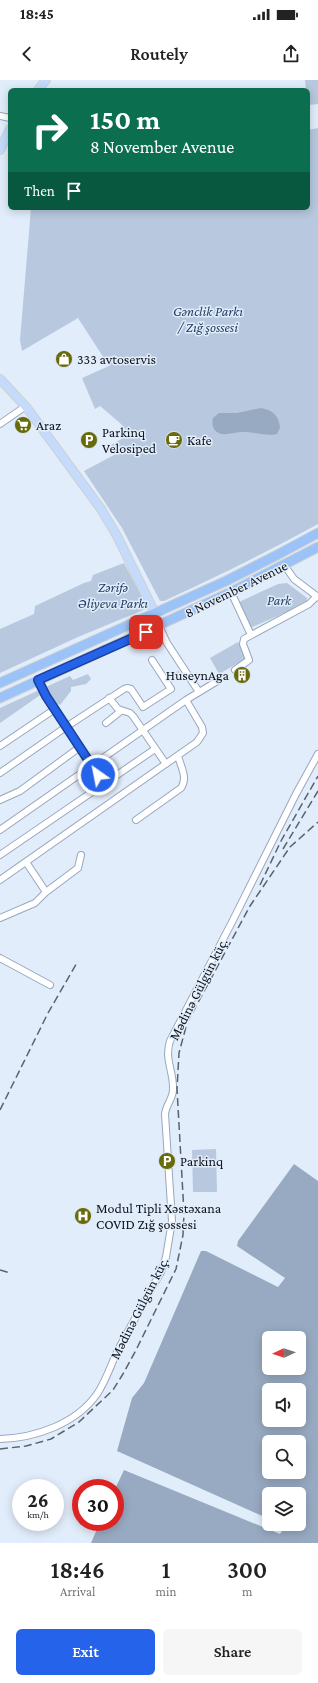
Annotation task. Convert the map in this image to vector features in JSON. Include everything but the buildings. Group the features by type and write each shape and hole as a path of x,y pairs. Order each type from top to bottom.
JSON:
{"highway":[{"name":"8 November Avenue","path":"0,683 246,571 318,533"},
{"name":"8 November Avenue","path":"0,698 231,592 285,566 318,547"},
{"path":"155,613 159,626"}],"main road":[{"path":"40,88 46,80"},
{"path":"0,150 8,133"},
{"path":"0,380 26,406 108,520 155,613"}],"street":[{"path":"0,424 26,406"},
{"path":"235,670 249,660 242,642 251,635 309,604 317,597 294,579 285,566"},
{"path":"231,592 251,635"},
{"path":"159,626 167,643 199,692"},
{"path":"0,773 124,689 129,688 143,708 171,689 152,660"},
{"path":"38,680 46,696 104,784"},
{"path":"0,830 186,700 219,680"},
{"path":"109,698 121,711 130,713 166,764"},
{"path":"0,880 197,742 203,730 200,722 186,700"},
{"path":"0,746 55,709"},
{"path":"106,722 121,711"},
{"path":"0,800 20,791 80,747"},
{"path":"0,855 154,749"},
{"name":"Mədinə Gülgün küç.","path":"0,1439 38,1433 62,1423 78,1413 97,1394 103,1384 110,1364 161,1272 166,1257 172,1221 165,1114 173,1088 167,1050 170,1041 240,908 296,794 318,754"},
{"path":"136,820 181,788 185,783 185,776 178,756"},
{"path":"0,918 37,902 46,892 74,872 80,865 81,855"},
{"path":"26,862 46,892"},
{"path":"0,958 50,985"}],"green space":[{"path":"305,80 318,80 318,104 310,105 310,88 306,88"},
{"name":"Gənclik Parkı / Zığ şossesi","path":"318,128 318,524 222,573 164,601 160,601 122,528 84,471 116,454 111,445 130,434 120,423 100,406 95,409 82,378 109,366 78,318 22,351 20,340 31,210 310,210 310,130"},
{"name":"Zərifə Əliyeva Parkı","path":"124,563 148,608 78,637 0,673 0,629 34,614 35,606 91,581 93,575"},
{"name":"Park","path":"287,583 307,598 307,603 250,628 239,602 278,584"},
{"path":"238,642 247,658 219,674 210,658"},
{"path":"88,674 91,679 86,684 71,687 71,691 60,705 53,703 46,691 0,723 0,708 70,676 73,680"},
{"path":"216,1149 217,1192 193,1192 192,1150"}],"shaded area":[{"path":"261,408 269,410 277,417 280,428 277,434 268,435 239,432 222,434 215,431 213,428 213,418 219,413 237,413"},
{"path":"294,1164 318,1181 318,1543 91,1543 96,1531 124,1531 124,1479 120,1479 124,1470 262,1527 262,1531 273,1531 280,1534 282,1531 306,1531 306,1487 262,1487 262,1516 117,1451 132,1398 144,1383 201,1251 206,1251 278,1287 285,1278 237,1246 238,1241"}],"tunnel":[{"path":"167,681 184,671"}],"railway":[{"path":"260,885 281,841 318,776"},
{"path":"283,849 318,791"},
{"path":"0,1449 26,1446 51,1439 79,1422 113,1390 136,1350 176,1269 183,1235 184,1213 177,1089 179,1053 187,1023 250,906 290,847 318,822"},
{"path":"0,1110 48,1013 78,961"},
{"path":"0,1270 10,1273"}],"place":[{"name":"333 avtoservis","path":"64,359"},
{"name":"Araz","path":"23,425"},
{"name":"Parkinq Velosiped","path":"89,440"},
{"name":"Kafe","path":"174,440"},
{"name":"HuseynAga","path":"242,675"},
{"name":"Parkinq","path":"167,1161"},
{"name":"Modul Tipli Xəstəxana COVID Zığ şossesi","path":"83,1216"}],"route":[{"path":"98,775 46,696 38,680 146,632"}]}
